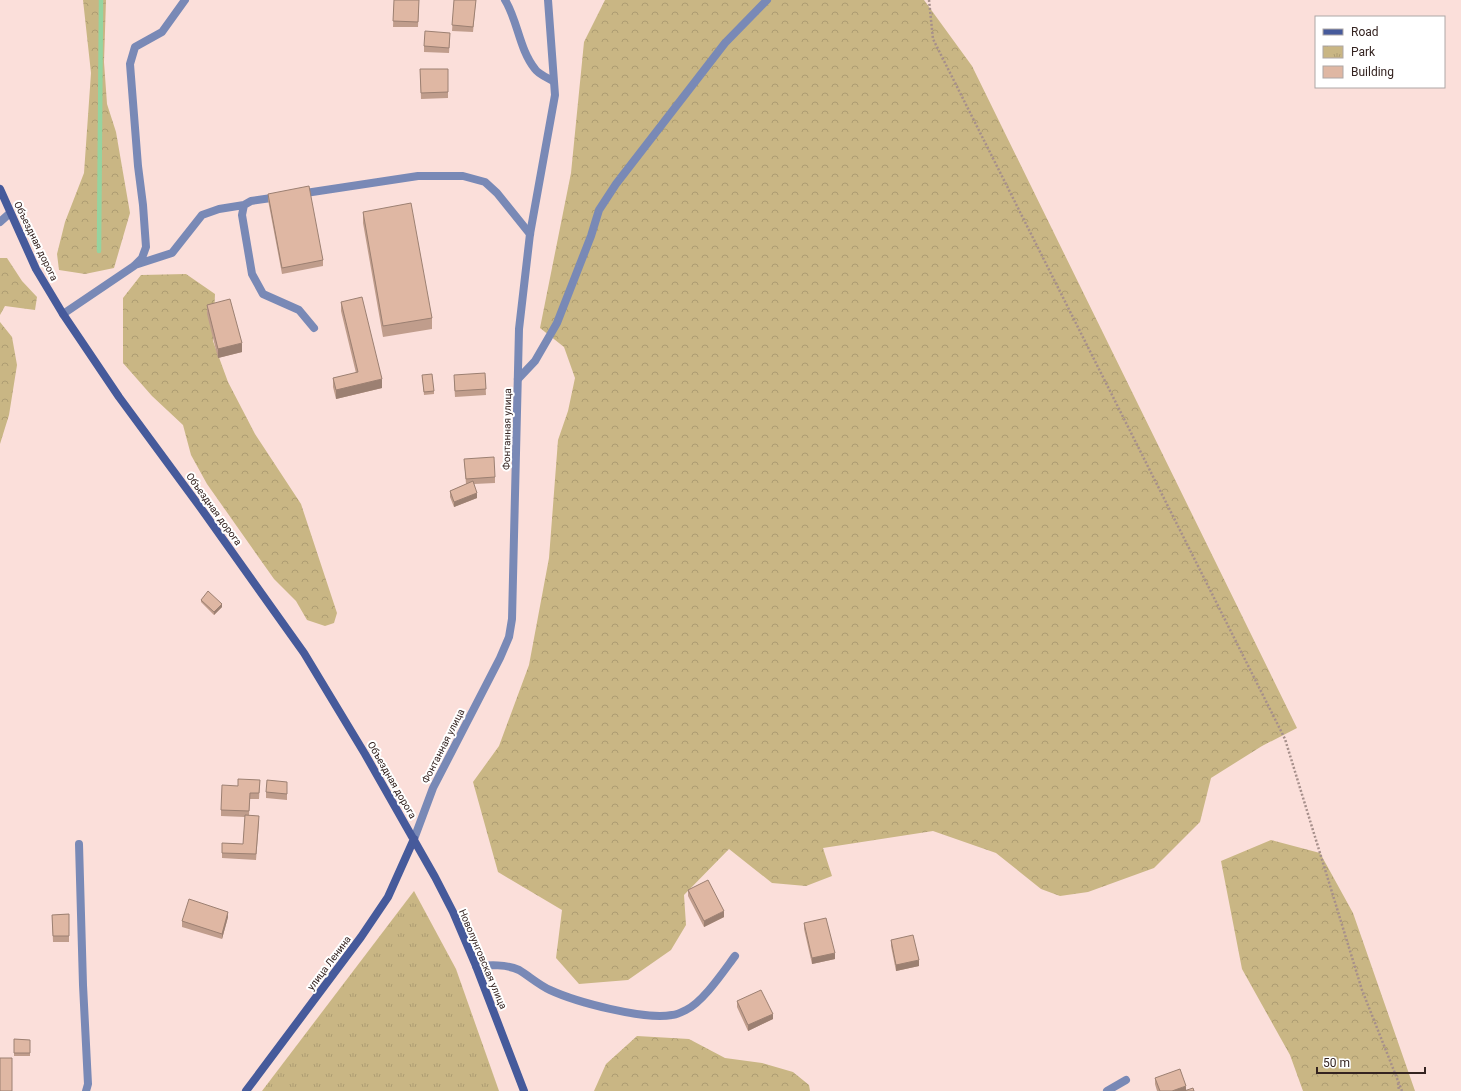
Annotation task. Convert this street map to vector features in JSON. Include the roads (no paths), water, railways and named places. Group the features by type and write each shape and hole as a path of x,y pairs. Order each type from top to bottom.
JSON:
{"street":[{"path":"63,314 134,266 142,258 146,248 130,64 135,47 162,32 185,0"},
{"path":"505,0 510,9 524,50 535,71 553,81"},
{"name":"Фонтанная улица","path":"414,839 433,788 500,658 509,637 512,619 519,329 530,234 555,95 548,0"},
{"path":"518,379 535,362 557,323 591,236 599,210 612,190 725,43 767,0"},
{"path":"134,266 172,253 202,214 219,209 244,205 251,201 418,176 464,176 485,182 497,193 530,234"},
{"name":"Объездная дорога","path":"0,189 36,269 63,314 119,397 200,507 304,653 414,839"},
{"path":"244,205 242,215 252,274 263,294 299,310 314,328"},
{"path":"0,222 10,213"},
{"name":"Новолунговская улица","path":"414,839 453,912 476,966 524,1091"},
{"name":"улица Ленина","path":"246,1091 361,937 388,897 414,839"},
{"path":"80,844 83,985 88,1084 86,1091"},
{"path":"476,966 492,965 517,970 549,990 582,1001 628,1012 658,1016 672,1015 687,1010 701,998 735,956"},
{"path":"1107,1091 1126,1080"}],"waterway":[{"path":"99,251 101,0"}]}
